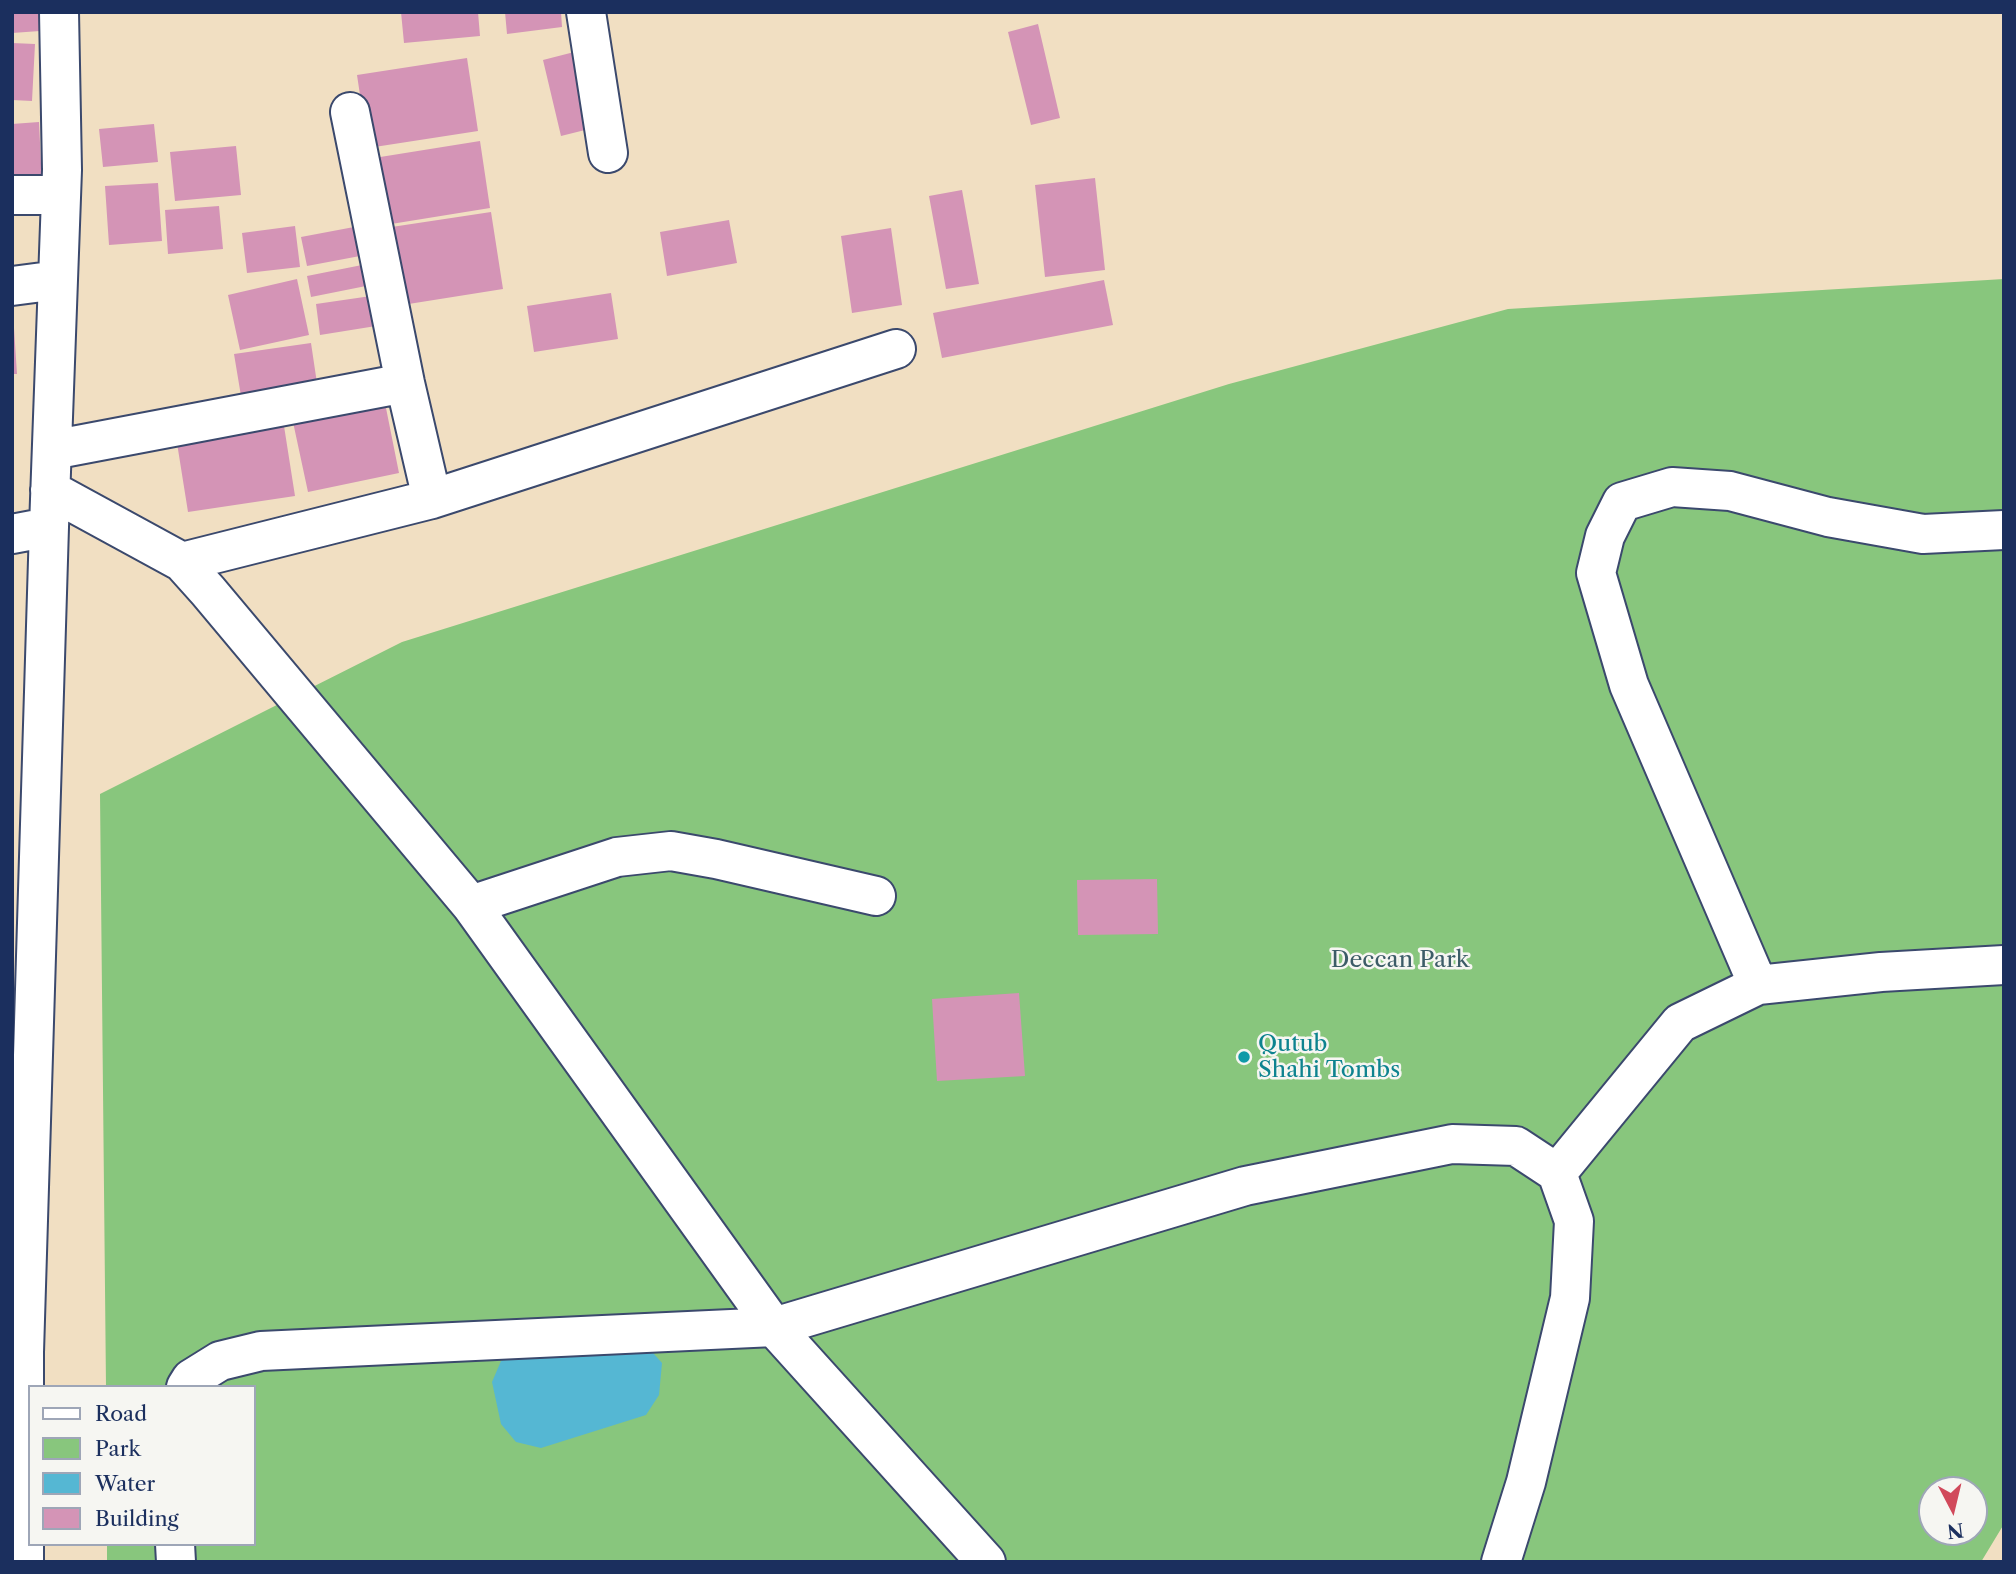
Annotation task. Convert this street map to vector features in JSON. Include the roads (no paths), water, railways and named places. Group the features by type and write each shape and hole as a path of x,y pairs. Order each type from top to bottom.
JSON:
{"street":[{"path":"24,1562 24,1352 61,195 59,12"},
{"path":"586,12 608,152"},
{"path":"350,112 405,383 432,499"},
{"path":"12,195 61,195"},
{"path":"12,286 58,280"},
{"path":"182,562 432,499 896,348"},
{"path":"51,450 405,383"},
{"path":"1758,985 1629,685 1596,573 1605,536 1622,502 1672,487 1730,491 1828,517 1923,534 2004,530"},
{"path":"12,534 49,508"},
{"path":"49,508 182,562 471,905 774,1327 986,1562"},
{"path":"471,905 617,858 671,852 716,859 876,896"},
{"path":"1557,1173 1680,1023 1758,985 1881,972 2004,965"},
{"path":"187,1385 191,1379 220,1361 261,1350 774,1327 1245,1186 1451,1144 1516,1146 1557,1173 1574,1221 1570,1298 1526,1482 1500,1562"}],"water":[{"path":"646,1345 662,1363 659,1395 646,1415 541,1448 516,1442 501,1424 492,1382 501,1361 524,1349"}],"place":[{"name":"Qutub Shahi Tombs","path":"1244,1057"}],"park label":[{"name":"Deccan Park","path":"1400,960"}]}
